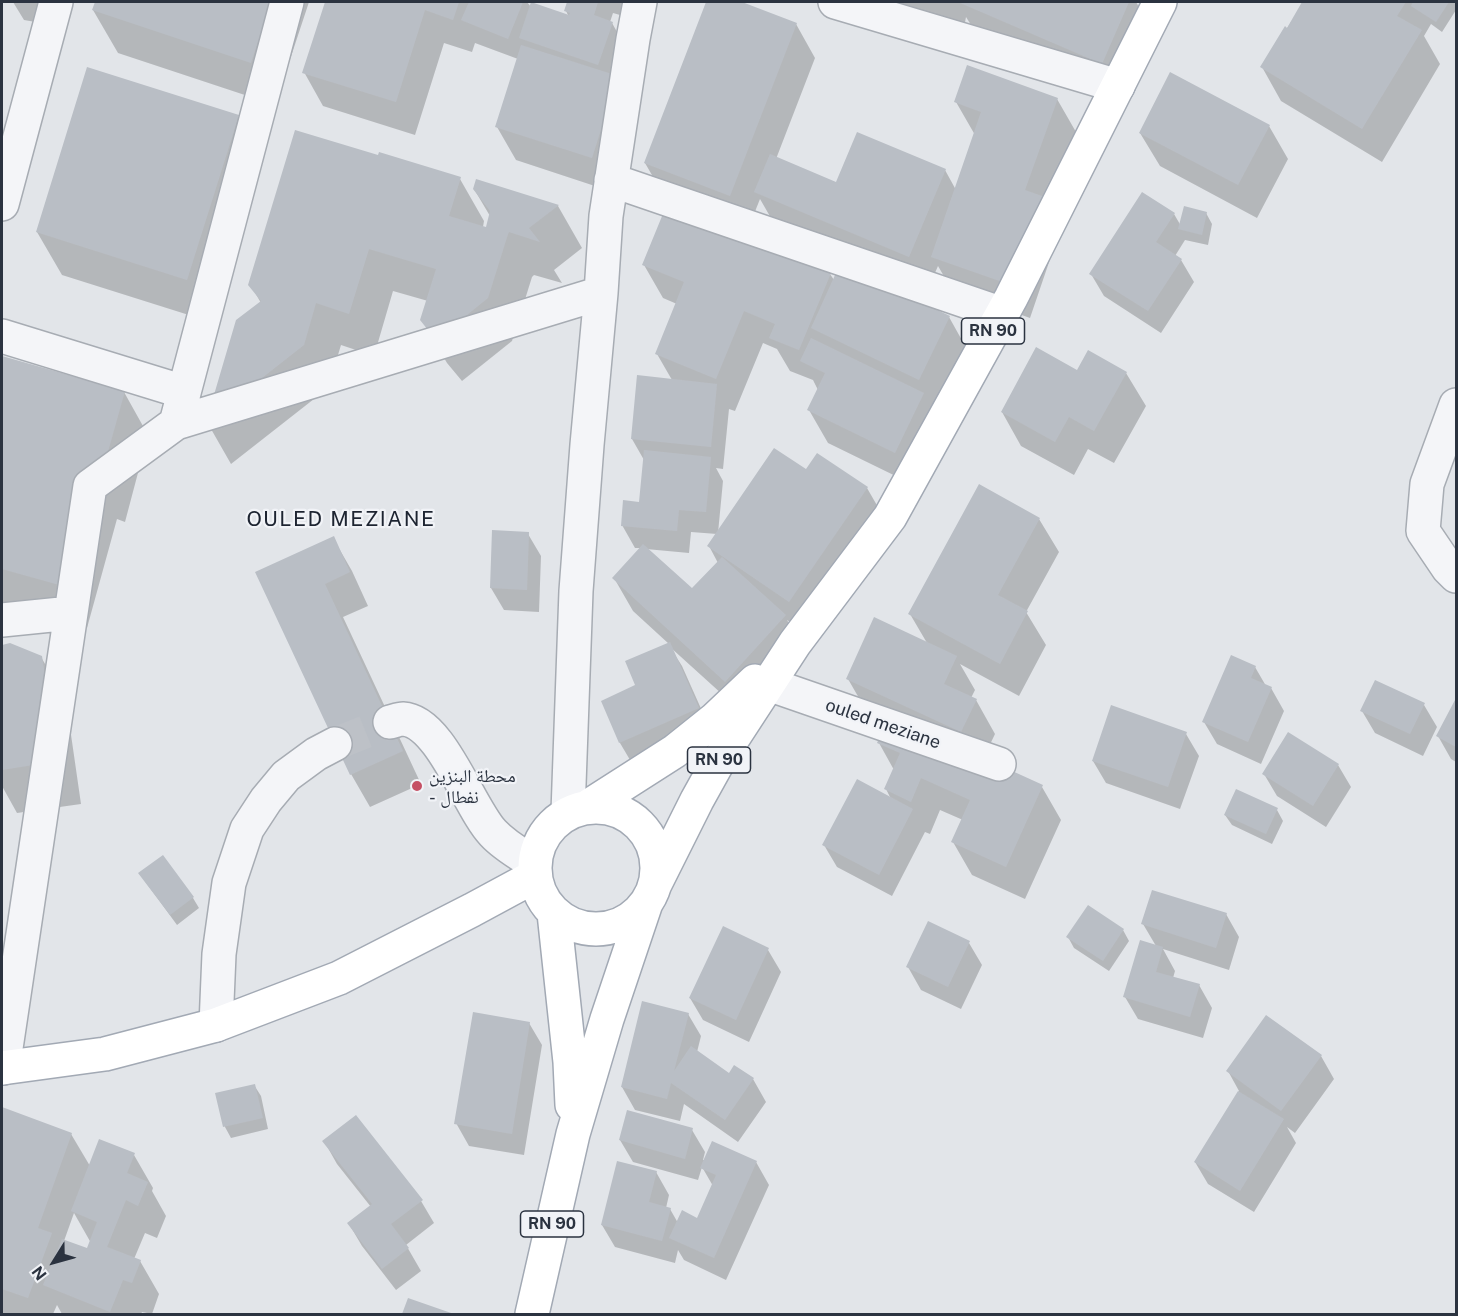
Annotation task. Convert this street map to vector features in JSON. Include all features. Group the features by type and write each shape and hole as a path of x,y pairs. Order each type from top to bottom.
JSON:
{"main road":[{"name":"RN 90","path":"532,1314 573,1134 607,1019 650,894 696,800 722,755 795,643 890,517 1003,314 1160,2"},
{"name":"RN 90","path":"579,809 675,751 715,719 795,643"},
{"path":"606,807 622,812 648,835 655,851 657,868 650,894 631,918 612,927 592,929 571,924 554,913 541,896 534,870 539,843 551,825 579,809 606,807"},
{"path":"2,1068 105,1054 216,1024 339,978 472,910 534,870"},
{"name":"RN 90","path":"554,913 570,1062 573,1134"}],"street":[{"path":"2,204 56,2"},
{"path":"180,408 287,2"},
{"path":"579,809 576,591 586,445 606,216 640,2"},
{"path":"835,2 1118,86"},
{"path":"611,180 1003,314"},
{"path":"2,1068 90,486 180,408 601,293"},
{"path":"2,336 180,408"},
{"path":"1456,405 1427,484 1423,531 1456,576"},
{"path":"2,620 71,613"},
{"name":"ouled meziane","path":"768,684 999,764"},
{"path":"390,722 404,719 417,723 426,731 448,758 478,813 493,833 534,870"},
{"path":"216,1024 219,954 229,884 247,829 266,800 286,776 316,754 335,744"}],"building":[{"path":"95,2 271,2 251,63 92,10"},
{"path":"325,2 459,2 453,20 425,10 396,102 302,73"},
{"path":"469,2 523,2 508,39 461,20"},
{"path":"531,2 569,15 570,13 564,11 567,2 598,2 594,15 613,22 598,65 519,38"},
{"path":"706,2 742,2 797,23 730,196 644,163"},
{"path":"958,2 1129,2 1102,64"},
{"path":"1302,2 1406,2 1397,16 1422,30 1362,129 1260,67"},
{"path":"1413,2 1449,2 1436,22 1411,6"},
{"path":"521,45 618,76 592,158 495,127"},
{"path":"967,65 1058,98 1025,190 1042,196 1011,285 931,257 981,112 954,102"},
{"path":"87,67 239,115 187,280 36,232"},
{"path":"1170,72 1270,125 1238,185 1139,133"},
{"path":"295,130 461,177 449,216 486,227 490,211 473,189 476,179 559,205 529,228 540,242 509,232 488,298 436,340 420,320 436,269 369,249 349,314 316,303 304,345 206,422 236,320 261,301 248,285"},
{"path":"857,132 946,169 909,257 754,192 770,154 836,182"},
{"path":"1142,192 1175,213 1156,242 1182,259 1148,311 1089,274"},
{"path":"667,204 831,273 799,350 769,338 775,324 744,311 716,379 655,354 684,282 642,265"},
{"path":"1184,206 1207,212 1202,235 1178,229"},
{"path":"840,264 950,316 919,380 811,328"},
{"path":"811,338 924,393 895,453 807,410 825,373 800,361"},
{"path":"1036,347 1077,370 1088,350 1127,372 1094,431 1069,417 1055,442 1001,412"},
{"path":"2,356 125,391 100,480 63,586 2,569"},
{"path":"637,375 717,384 711,447 631,439"},
{"path":"774,448 806,469 817,453 868,487 789,602 707,546"},
{"path":"644,450 711,457 706,512 679,510 677,531 621,526 623,500 639,502"},
{"path":"979,484 1040,518 998,595 1028,611 1000,664 908,614"},
{"path":"492,530 529,532 527,590 490,588"},
{"path":"334,536 350,572 325,584 403,751 350,775 255,572"},
{"path":"643,544 692,588 722,557 786,615 725,682 612,578"},
{"path":"874,617 957,656 944,684 977,699 961,732 846,679"},
{"path":"670,642 699,708 619,743 601,701 635,685 625,661"},
{"path":"10,643 42,656 58,761 2,770 2,645"},
{"path":"1231,655 1256,666 1251,678 1272,687 1248,742 1202,722"},
{"path":"1375,680 1425,703 1410,734 1360,711"},
{"path":"1456,698 1456,747 1436,736"},
{"path":"1111,705 1187,732 1168,787 1092,761"},
{"path":"889,715 1043,785 1006,867 951,842 970,800 921,778 911,802 884,789 900,753 877,743"},
{"path":"1288,732 1339,764 1313,806 1262,774"},
{"path":"857,779 913,809 879,875 822,845"},
{"path":"1236,789 1278,808 1266,834 1224,815"},
{"path":"163,855 194,897 170,915 138,873"},
{"path":"1152,890 1227,913 1216,948 1141,924"},
{"path":"1088,905 1124,929 1103,961 1066,937"},
{"path":"928,921 970,941 948,987 906,967"},
{"path":"723,926 769,948 736,1020 689,998"},
{"path":"1140,940 1163,947 1156,972 1200,984 1190,1017 1123,997"},
{"path":"642,1001 689,1013 674,1071 691,1046 729,1073 734,1065 754,1078 725,1120 671,1083 667,1099 621,1087"},
{"path":"473,1012 530,1022 512,1134 454,1124"},
{"path":"1266,1015 1322,1055 1281,1111 1226,1071"},
{"path":"255,1084 263,1118 223,1127 215,1093"},
{"path":"1238,1091 1284,1119 1240,1191 1194,1162"},
{"path":"2,1107 72,1133 38,1228 52,1233 28,1298 2,1289"},
{"path":"627,1110 693,1128 685,1159 619,1140"},
{"path":"356,1115 423,1200 391,1224 409,1248 382,1269 347,1223 372,1204 322,1141"},
{"path":"99,1139 135,1153 127,1173 148,1182 138,1206 126,1200 107,1247 141,1260 132,1283 123,1280 110,1312 43,1285 62,1239 87,1248 97,1222 71,1211"},
{"path":"712,1141 757,1161 714,1258 669,1238 682,1210 697,1218 716,1175 700,1168"},
{"path":"617,1161 657,1171 649,1202 671,1208 662,1241 601,1225"},
{"path":"408,1298 454,1314 402,1314"}],"tunnel":[{"path":"335,744 390,722"}],"place":[{"name":"محطة البنزين - نفطال","path":"417,786"}],"district":[{"name":"OULED MEZIANE","path":"341,520"}]}
